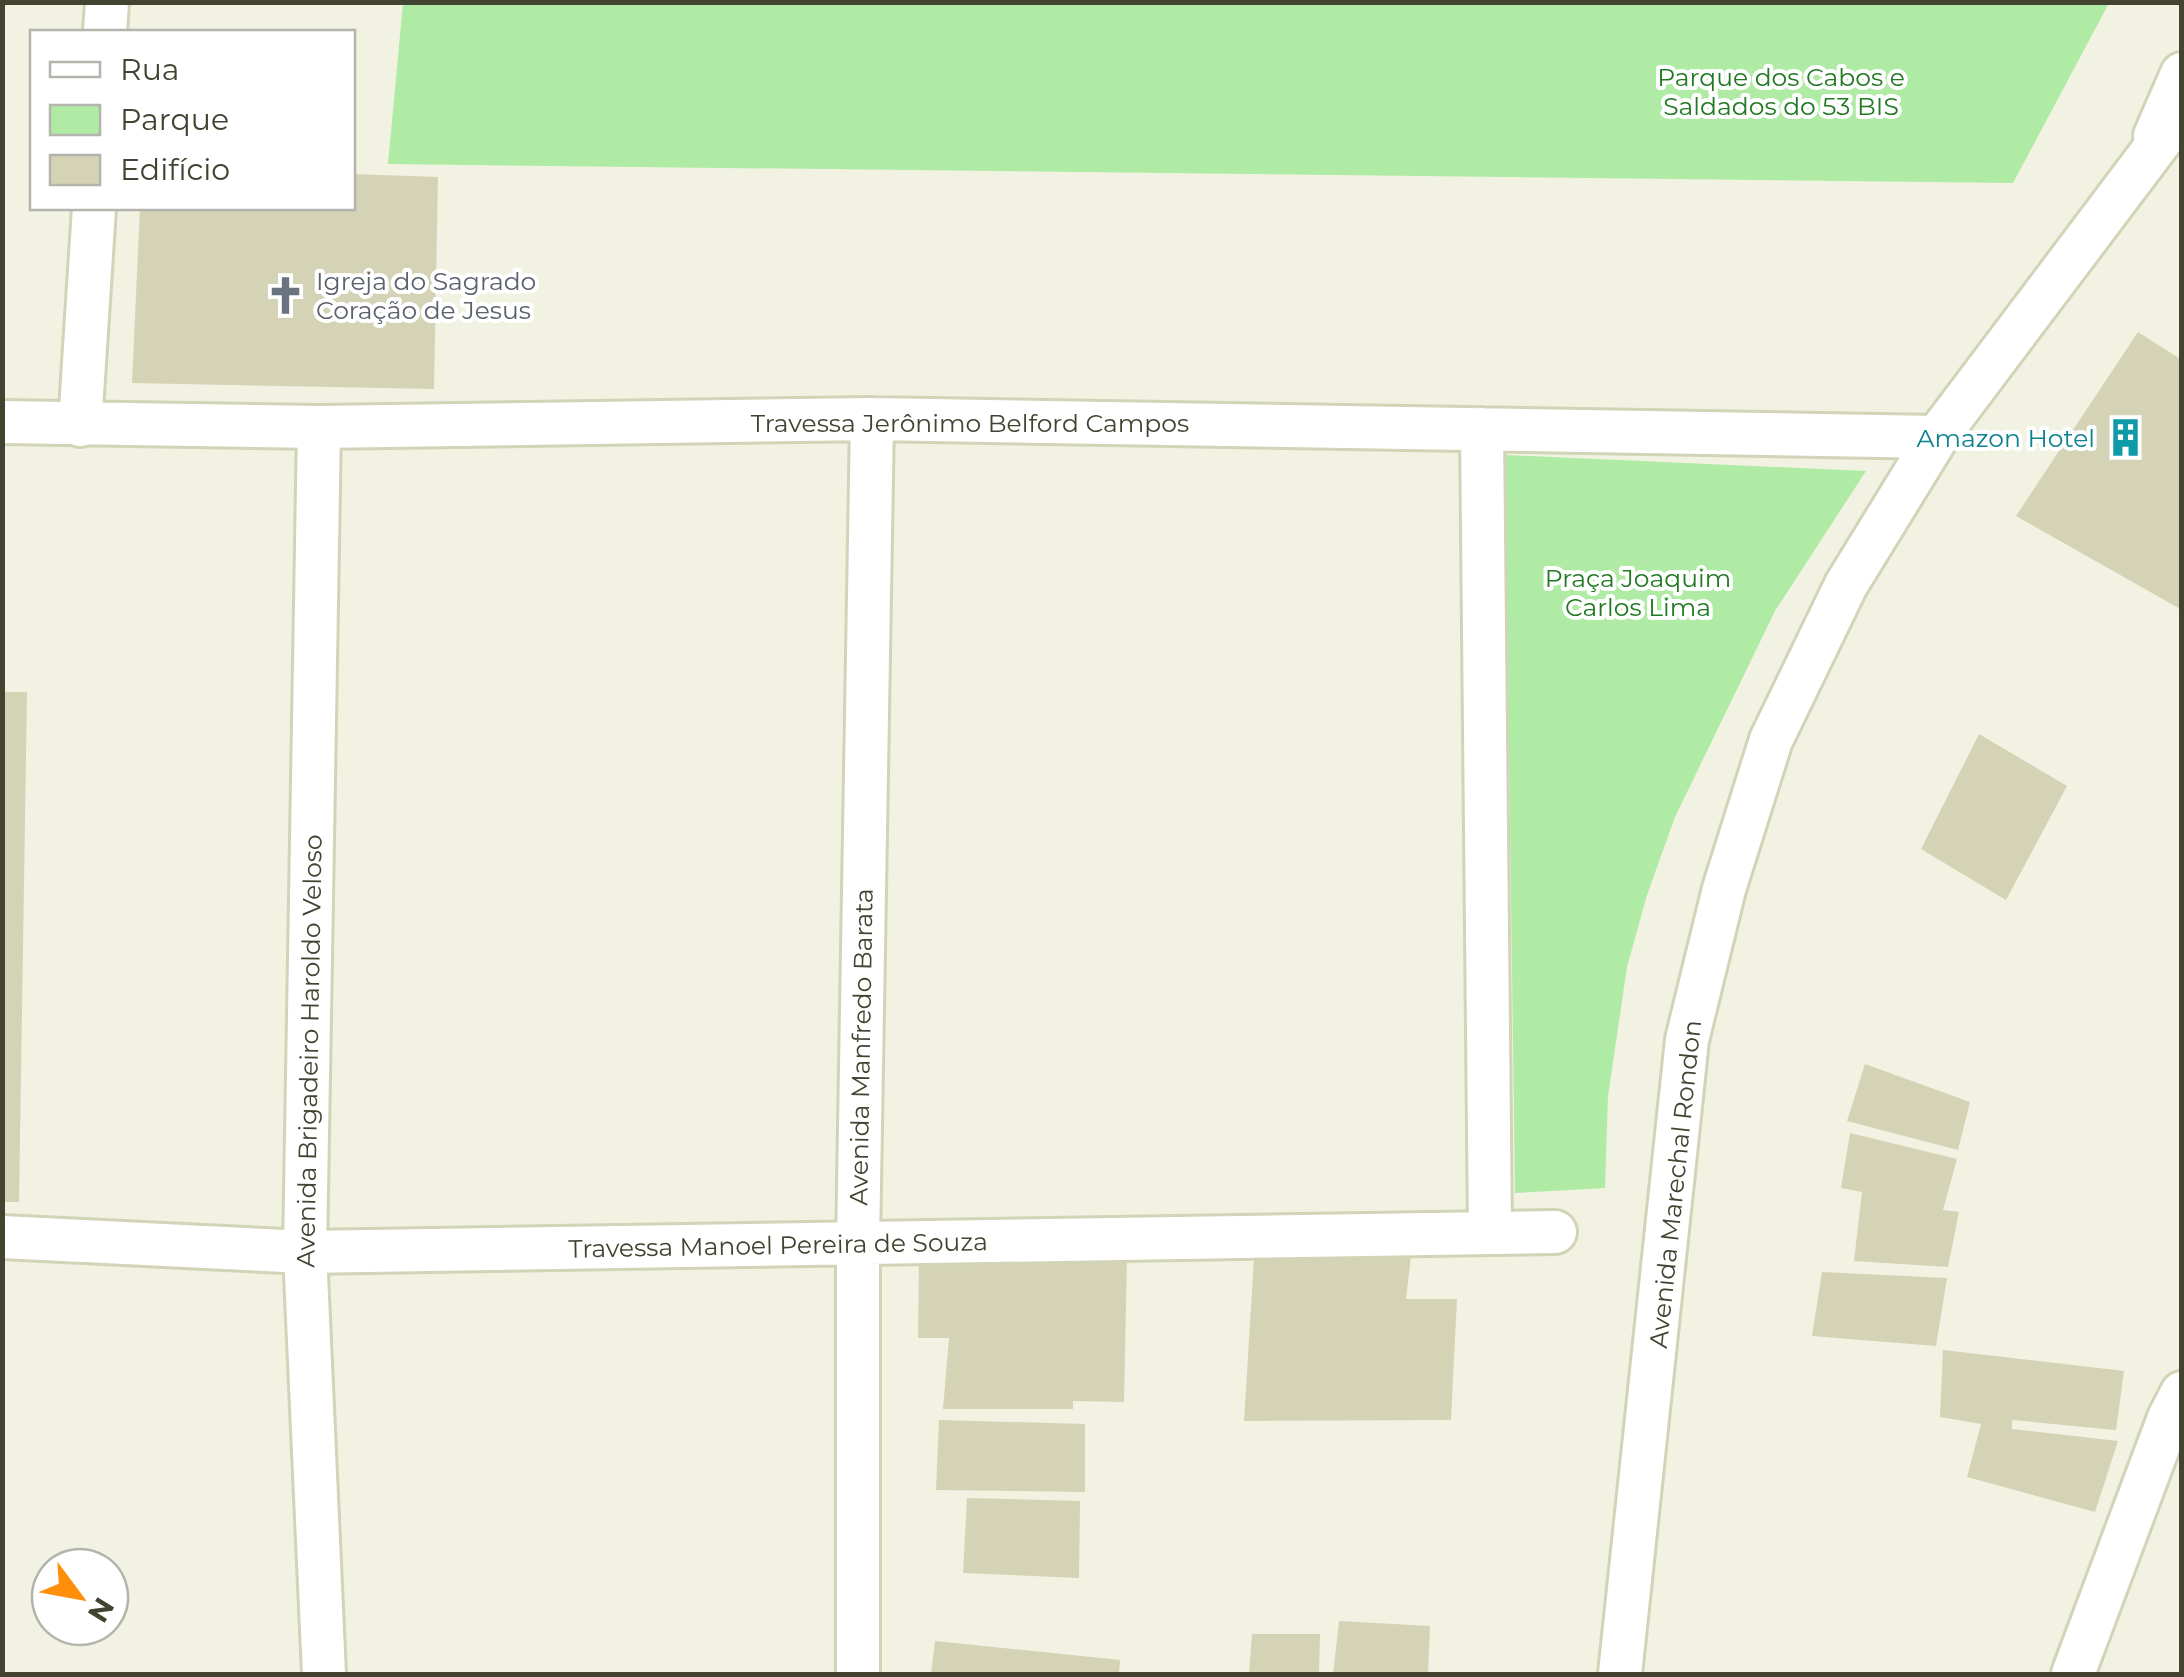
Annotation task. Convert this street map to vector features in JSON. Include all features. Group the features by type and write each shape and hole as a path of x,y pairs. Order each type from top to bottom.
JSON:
{"street":[{"path":"105,30 107,2"},
{"path":"2147,155 2182,74"},
{"path":"2147,155 2182,112"},
{"name":"Avenida Marechal Rondon","path":"1620,1674 1687,1040 1724,888 1771,740 1846,585 1936,437 2147,155"},
{"path":"80,425 94,210"},
{"name":"Travessa Jerônimo Belford Campos","path":"2,422 318,426 872,419 1936,437"},
{"name":"Avenida Manfredo Barata","path":"858,1674 858,1244 872,419"},
{"name":"Avenida Brigadeiro Haroldo Veloso","path":"318,426 305,1252 324,1674"},
{"path":"1482,429 1490,1232"},
{"name":"Travessa Manoel Pereira de Souza","path":"2,1237 305,1252 1555,1232"},
{"path":"2073,1674 2182,1392"}],"green space":[{"name":"Parque dos Cabos e Saldados do 53 BIS","path":"403,2 2109,3 2013,183 388,164"},
{"name":"Praça Joaquim Carlos Lima","path":"1505,455 1866,471 1775,611 1675,817 1627,967 1608,1096 1605,1188 1515,1193"}],"building":[{"name":"Igreja do Sagrado Coração de Jesus","path":"355,174 438,177 434,389 132,383 140,210 355,210"},
{"name":"Amazon Hotel","path":"2138,332 2182,360 2182,610 2016,516"},
{"path":"2,692 27,692 19,1202 2,1202"},
{"path":"1979,734 2067,786 2006,900 1921,849"},
{"path":"1865,1064 1970,1102 1958,1150 1847,1121"},
{"path":"1850,1133 1957,1159 1943,1210 1959,1212 1948,1267 1854,1261 1862,1192 1841,1188"},
{"path":"1255,1243 1412,1247 1406,1299 1457,1299 1451,1420 1244,1421"},
{"path":"919,1257 1127,1259 1124,1402 1073,1401 1073,1409 943,1409 949,1338 918,1338"},
{"path":"1822,1272 1947,1278 1936,1346 1812,1336"},
{"path":"1943,1350 2124,1371 2116,1430 2012,1420 2012,1429 2118,1441 2095,1512 1967,1477 1981,1424 1940,1417"},
{"path":"939,1420 1085,1424 1085,1492 936,1490"},
{"path":"967,1498 1080,1501 1079,1578 963,1573"},
{"path":"1339,1621 1430,1626 1428,1674 1333,1674"},
{"path":"1252,1634 1320,1634 1319,1674 1249,1674"},
{"path":"935,1641 1120,1660 1119,1674 931,1674"}],"place":[{"name":"Igreja do Sagrado Coração de Jesus","path":"286,295"},
{"name":"Amazon Hotel","path":"2125,438"}]}
